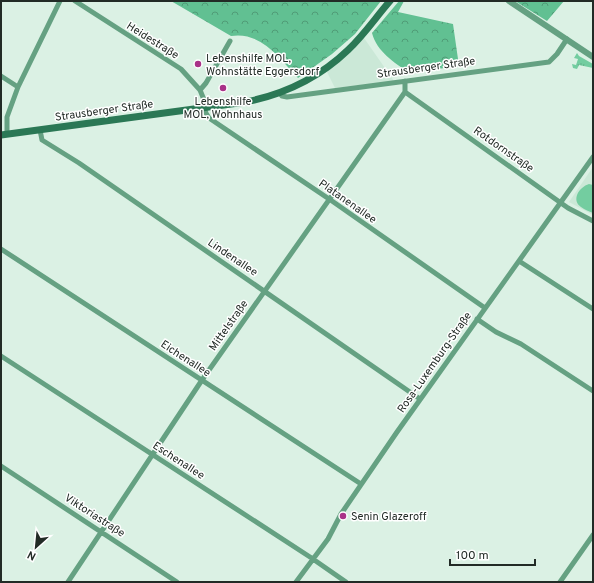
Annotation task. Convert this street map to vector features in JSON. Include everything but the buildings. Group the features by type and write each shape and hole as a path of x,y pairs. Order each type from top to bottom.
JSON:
{"main road":[{"name":"Strausberger Straße","path":"4,135 205,108 252,101 281,94 317,75 348,50 390,1"}],"street":[{"path":"4,135 7,117 18,87 60,1"},
{"name":"Heidestraße","path":"75,1 181,69 200,90 205,108"},
{"path":"509,1 593,57"},
{"name":"Strausberger Straße","path":"281,94 287,97 299,96 549,62 557,54 567,39"},
{"path":"200,90 206,83 230,41"},
{"path":"1,76 18,87"},
{"path":"405,81 405,92"},
{"name":"Mittelstraße","path":"68,582 202,380 405,92"},
{"name":"Rotdornstraße","path":"405,92 568,208 593,221"},
{"name":"Platanenallee","path":"205,108 209,118 329,199 485,308"},
{"name":"Lindenallee","path":"40,130 42,140 78,163 420,399"},
{"name":"Rosa-Luxemburg-Straße","path":"296,582 328,539 341,514 420,399 593,157"},
{"name":"Eichenallee","path":"1,249 361,484"},
{"path":"519,261 593,309"},
{"path":"477,319 496,332 521,344 593,391"},
{"name":"Eschenallee","path":"1,356 346,582"},
{"name":"Viktoriastraße","path":"1,466 177,582"},
{"path":"560,582 593,535"}],"shaded area":[{"path":"364,38 394,81 335,88 327,72"},
{"path":"593,167 593,215 569,202"}],"green space":[{"path":"171,1 381,1 355,34 332,54 298,78 277,55 261,42 242,36 231,36"},
{"path":"399,1 404,1 398,12 453,24 459,66 409,73 392,61 382,51 374,40 372,33"},
{"path":"515,1 564,1 547,21"},
{"path":"577,53 579,56 593,64 593,68 579,65 577,69 573,68 572,64 576,65 578,59 574,58"},
{"path":"589,184 593,185 593,213 581,207 578,204 576,197 582,188"}],"place":[{"name":"Lebenshilfe MOL, Wohnstätte Eggersdorf","path":"198,64"},
{"name":"Lebenshilfe MOL, Wohnhaus","path":"223,88"},
{"name":"Senin Glazeroff","path":"343,516"}]}
